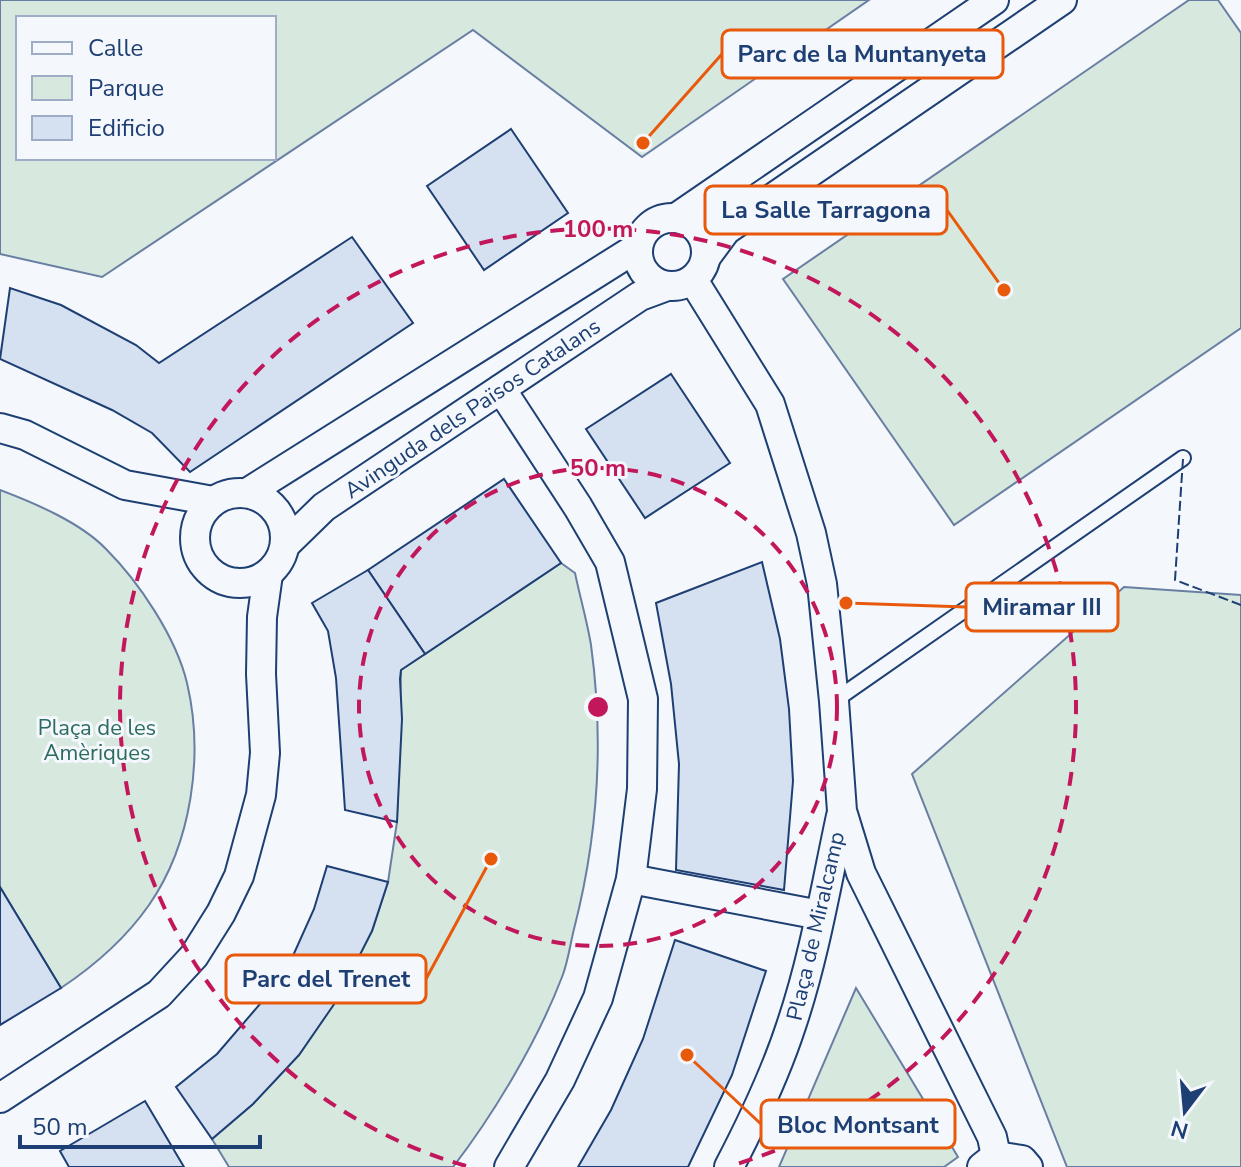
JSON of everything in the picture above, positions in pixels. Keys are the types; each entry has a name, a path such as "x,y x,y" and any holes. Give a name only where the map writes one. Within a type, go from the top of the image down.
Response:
{"street":[{"path":"676,218 696,227 706,246 689,274 657,283 641,268 638,247 641,237 655,221 676,218 994,0"},
{"name":"Avinguda dels Països Catalans","path":"286,544 324,507 640,296 689,274 726,230 1062,0"},
{"name":"Avinguda dels Països Catalans","path":"247,493 638,247"},
{"path":"689,274 770,404 811,533 822,584 842,811"},
{"path":"501,389 610,562 643,699 642,789 631,879 598,998 560,1080 510,1167"},
{"path":"0,428 25,435 125,485 213,501"},
{"path":"247,493 264,499 277,510 285,526 286,544 280,560 268,574 252,582 234,583 217,578 204,566 196,549 195,532 201,515 213,501 229,494 247,493"},
{"path":"0,1098 159,994 194,956 221,913 239,876 261,795 265,753 262,617 268,574"},
{"name":"Plaça de Miralcamp","path":"729,1167 764,1099 792,1024 842,811"},
{"name":"Plaça de Miralcamp","path":"842,811 861,873 992,1137 989,1162"},
{"path":"631,879 820,915"},
{"path":"989,1162 1022,1160 1028,1167"}],"lane":[{"path":"834,701 1183,458"}],"green space":[{"path":"0,0 869,0 642,157 473,30 102,277 0,254"},
{"path":"1189,0 1218,0 1241,33 1241,328 954,525 783,279"},
{"name":"Plaça de les Amèriques","path":"0,490 70,522 95,539 119,562 155,611 174,647 182,665 192,711 194,769 190,798 184,826 164,881 120,940 61,988 0,887"},
{"path":"561,563 575,573 591,645 597,716 596,788 589,859 566,965 528,1051 484,1124 453,1167 229,1167 212,1139 253,1104 372,931 388,882 397,822 401,670"},
{"path":"1124,587 1241,595 1241,1167 1067,1167 912,774"},
{"path":"856,988 958,1157 944,1167 779,1167"}],"building":[{"path":"511,129 568,213 484,270 427,186"},
{"path":"352,237 413,323 190,472 152,433 112,410 0,359 10,288 61,305 136,345 159,363"},
{"path":"671,374 730,463 645,518 586,429"},
{"path":"504,479 561,563 425,654 368,570"},
{"path":"762,562 780,639 789,709 793,781 784,890 676,870 679,764 671,684 656,603"},
{"path":"368,570 425,654 401,670 397,822 345,810 336,678 328,631 312,603"},
{"path":"327,866 388,882 372,931 337,1000 299,1055 253,1104 212,1139 176,1087 217,1054 266,997 292,958 314,909"},
{"path":"0,887 61,988 0,1025"},
{"path":"675,940 766,971 732,1075 688,1167 578,1167 611,1110 643,1039"},
{"path":"145,1101 184,1167 69,1167 60,1151"}],"fence":[{"path":"1183,459 1175,580 1241,605"}],"place":[{"name":"Parc de la Muntanyeta","path":"643,143"},
{"name":"La Salle Tarragona","path":"1004,290"},
{"name":"Miramar III","path":"846,603"},
{"name":"Parc del Trenet","path":"491,859"},
{"name":"Bloc Montsant","path":"687,1055"}]}
